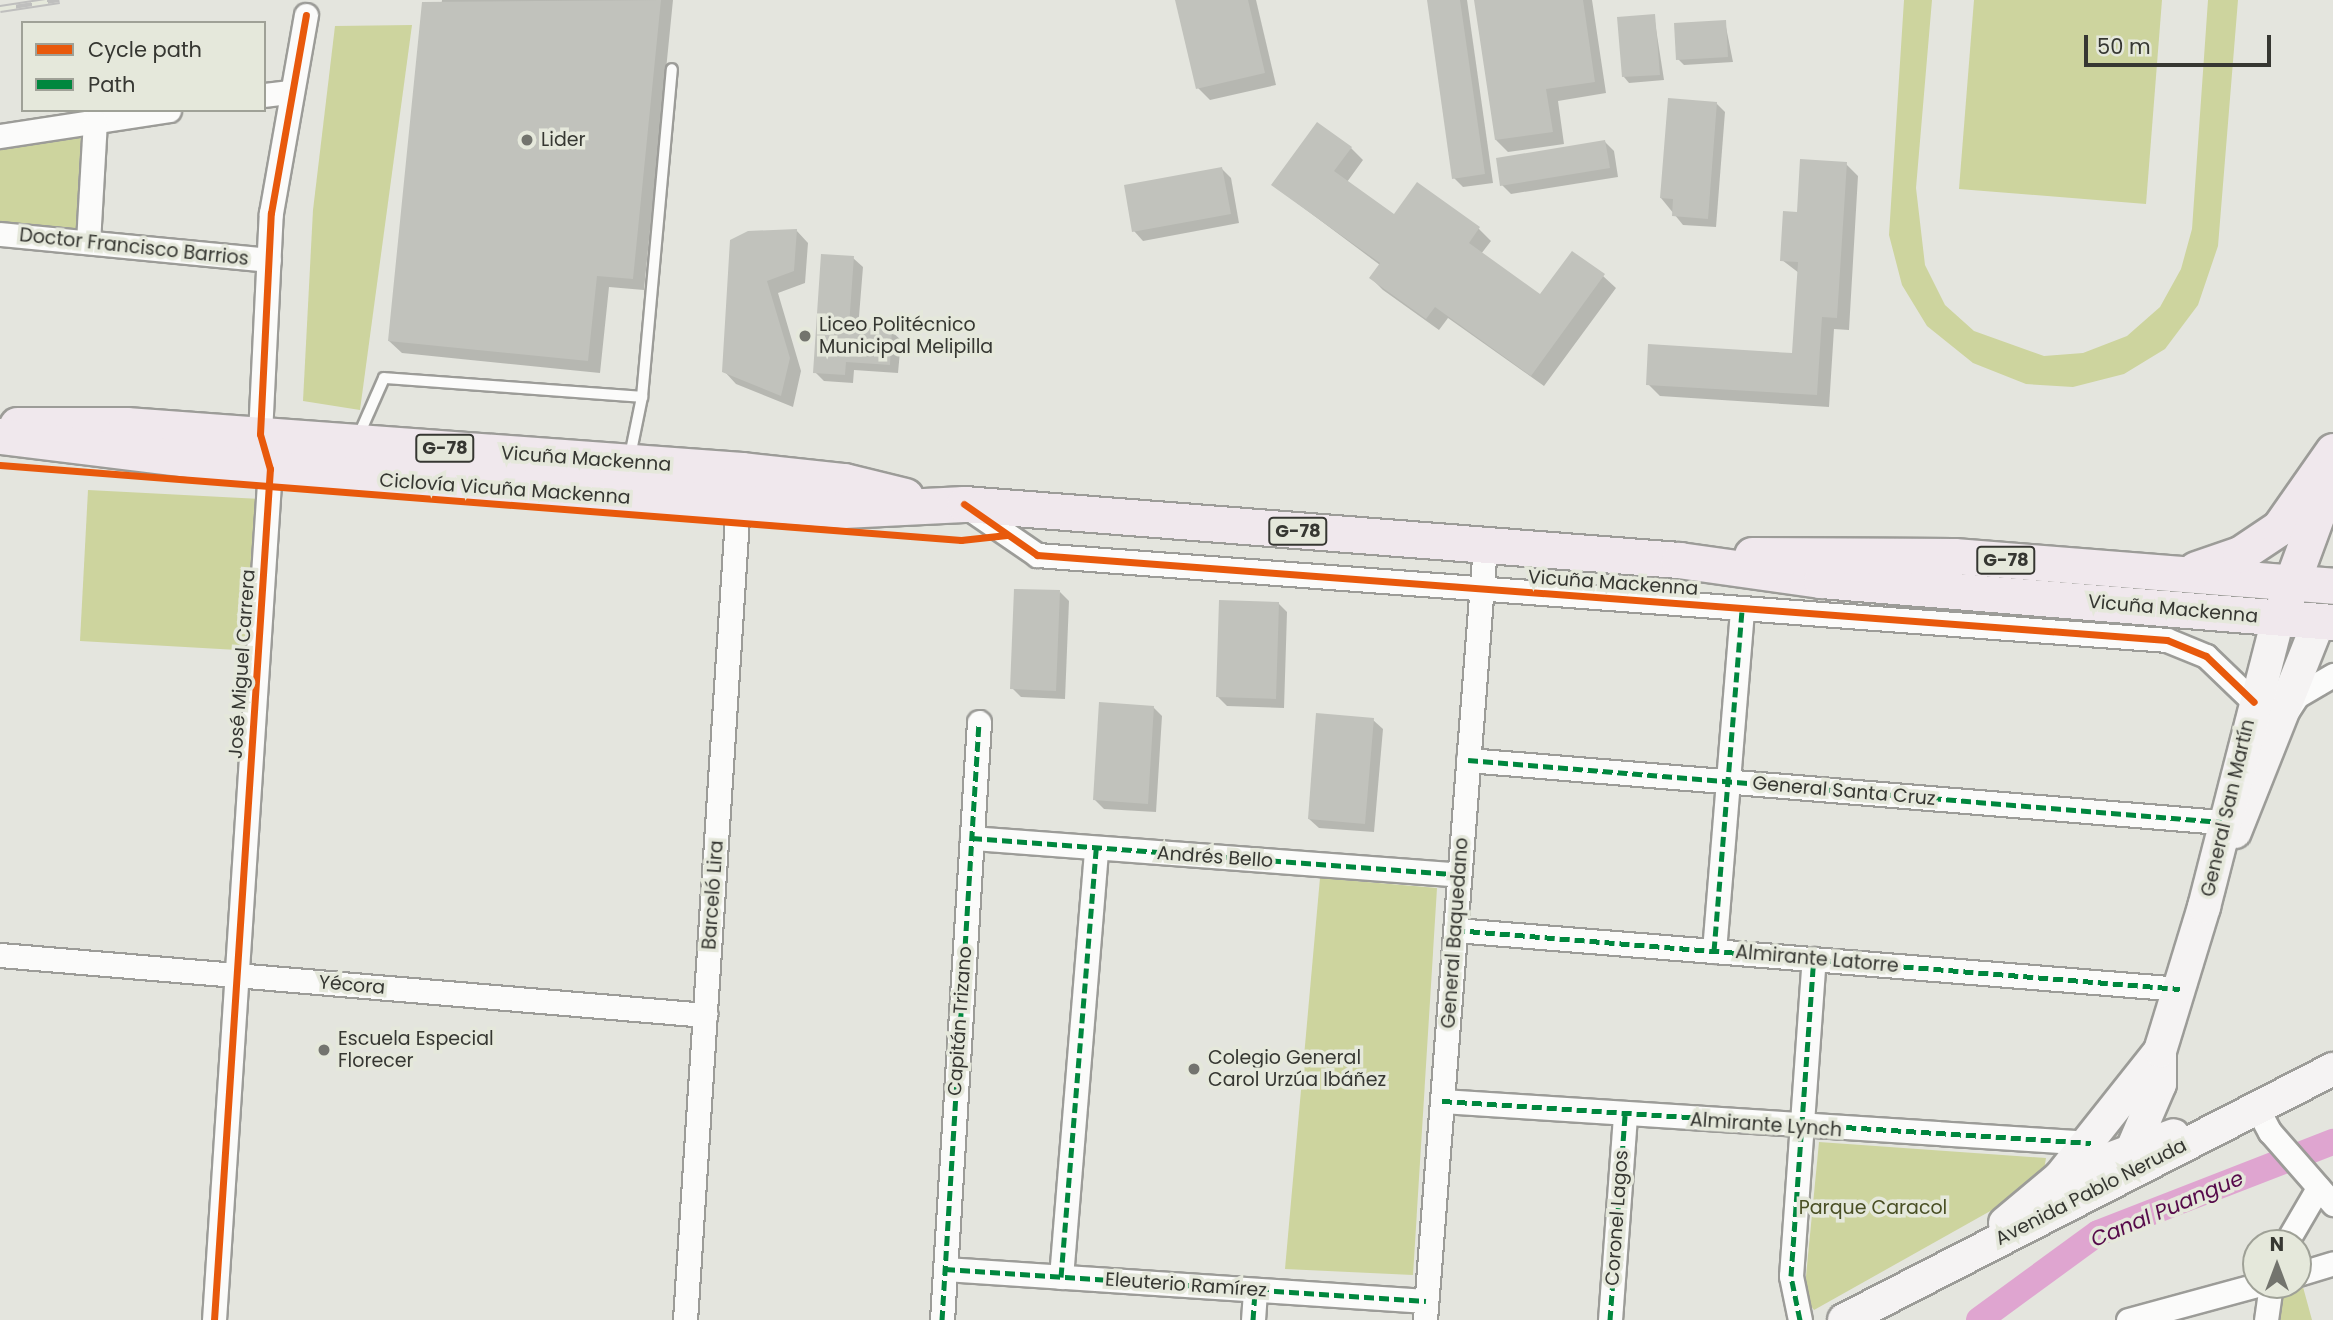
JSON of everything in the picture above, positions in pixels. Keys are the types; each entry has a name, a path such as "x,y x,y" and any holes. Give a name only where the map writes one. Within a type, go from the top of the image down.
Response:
{"main road":[{"name":"Vicuña Mackenna","path":"0,426 126,425 356,440 618,468 739,486 844,510 918,502 964,504 1679,560 1821,580 2326,622"},
{"name":"Vicuña Mackenna","path":"0,436 270,469 584,485 739,486"},
{"path":"2178,572 2240,555 2270,536 2304,500 2333,450"},
{"name":"General San Martín","path":"2102,1187 2137,1145 2160,1084 2160,1051 2204,907 2221,822 2253,702 2277,618 2293,582 2333,470"},
{"name":"Vicuña Mackenna","path":"1679,560 1848,552 2178,572 2333,585"},
{"name":"General San Martín","path":"2204,907 2282,718 2326,622 2333,585"},
{"name":"General San Martín","path":"2060,1177 2091,1143 2160,1051"},
{"name":"Avenida Pablo Neruda","path":"1844,1320 2102,1187 2203,1130 2257,1108 2333,1069"},
{"path":"2160,1084 2173,1116 2203,1130"},
{"name":"Avenida Pablo Neruda","path":"1966,1255 2060,1177 2137,1145 2203,1130"}],"street":[{"name":"José Miguel Carrera","path":"214,1320 270,469 260,434 269,260 289,92 306,15"},
{"path":"266,96 289,92"},
{"path":"0,136 157,112"},
{"path":"88,242 95,122"},
{"name":"Doctor Francisco Barrios","path":"0,234 269,260"},
{"name":"Barceló Lira","path":"685,1320 739,486"},
{"name":"Vicuña Mackenna","path":"964,504 1037,555 2166,640 2206,656 2253,702"},
{"name":"General Baquedano","path":"1426,1310 1485,545"},
{"path":"1714,951 1742,609"},
{"path":"2282,718 2297,696 2333,675"},
{"name":"Capitán Trizano","path":"942,1320 978,722"},
{"name":"General Santa Cruz","path":"1468,760 2221,822"},
{"name":"Andrés Bello","path":"972,838 1459,875"},
{"path":"1061,1277 1096,848"},
{"name":"Almirante Latorre","path":"1455,930 2180,989"},
{"name":"Yécora","path":"0,955 705,1015"},
{"path":"1800,1320 1791,1286 1814,959"},
{"name":"Almirante Lynch","path":"1442,1101 1802,1129 2091,1143"},
{"path":"2257,1108 2326,1196 2298,1229"},
{"name":"Coronel Lagos","path":"1610,1320 1625,1116"},
{"path":"2312,1270 2333,1263"},
{"name":"Eleuterio Ramírez","path":"945,1269 1255,1290 1426,1310"},
{"path":"2128,1320 2242,1289"},
{"path":"1254,1320 1255,1290"},
{"path":"2266,1320 2269,1299"}],"lane":[{"path":"618,468 642,397 672,69"},
{"path":"356,440 384,378 642,397"}],"green space":[{"path":"1904,0 1932,0 1916,188 1925,265 1945,305 1974,331 2044,356 2083,353 2127,336 2160,307 2181,269 2192,229 2208,0 2238,0 2218,246 2198,305 2165,349 2124,374 2073,387 2026,384 1973,363 1927,326 1902,285 1889,235"},
{"path":"1974,0 2162,0 2146,204 1959,189"},
{"path":"412,25 360,410 303,401 313,210 335,26"},
{"path":"81,136 76,229 0,223 0,145"},
{"path":"88,490 263,499 255,651 80,641"},
{"path":"1320,878 1437,888 1413,1275 1285,1269"},
{"name":"Parque Caracol","path":"1819,1142 2046,1158 2042,1182 1814,1310 1804,1297"},
{"path":"2279,1299 2306,1299 2312,1320 2275,1320"}],"building":[{"name":"Lider","path":"661,0 633,279 597,276 588,361 388,341 422,2"},
{"path":"1175,0 1248,0 1265,73 1196,89"},
{"path":"1427,0 1460,0 1485,174 1452,179"},
{"path":"1474,0 1583,0 1595,82 1546,89 1553,132 1495,140"},
{"path":"1655,14 1660,75 1622,77 1617,17"},
{"path":"1726,20 1728,57 1676,60 1674,23"},
{"path":"1668,98 1717,102 1708,219 1672,216 1673,199 1660,198"},
{"path":"1317,122 1352,147 1334,171 1394,214 1417,182 1480,227 1469,243 1540,294 1572,251 1605,274 1531,376 1435,307 1426,319 1369,278 1380,263 1271,185"},
{"path":"1605,140 1610,168 1500,186 1496,158"},
{"path":"1800,159 1847,162 1837,318 1822,317 1817,395 1646,385 1648,344 1792,353 1798,262 1780,261 1783,211 1797,212"},
{"path":"1222,167 1231,214 1132,232 1124,185"},
{"path":"797,229 794,271 767,281 790,358 781,396 722,372 730,240 748,231"},
{"path":"821,254 854,256 849,326 892,329 890,365 846,362 845,375 813,373"},
{"path":"1014,589 1060,590 1056,691 1010,689"},
{"path":"1219,600 1279,602 1276,699 1216,697"},
{"path":"1099,702 1154,706 1148,804 1093,800"},
{"path":"1316,713 1374,718 1365,824 1308,819"}],"waterway":[{"name":"Canal Puangue","path":"1979,1320 2098,1233 2333,1142"}],"railway":[{"path":"0,9 59,0"}],"marked path":[{"path":"1714,951 1742,609"},
{"path":"942,1320 979,722"},
{"path":"1468,760 2221,822"},
{"path":"972,838 1459,875"},
{"path":"1061,1277 1096,848"},
{"path":"1455,930 2180,989"},
{"path":"1800,1320 1791,1276 1814,959"},
{"path":"1442,1101 2091,1143"},
{"path":"1610,1320 1625,1116"},
{"path":"945,1269 1426,1301"},
{"path":"1253,1320 1255,1290"}],"cycle path":[{"path":"214,1320 270,469 260,434 271,213 306,15"},
{"name":"Ciclovía Vicuña Mackenna","path":"0,465 961,540 1007,535"},
{"path":"964,504 1037,555 2167,640 2206,656 2254,702"}],"place":[{"name":"Lider","path":"527,140"},
{"name":"Liceo Politécnico Municipal Melipilla","path":"805,336"},
{"name":"Escuela Especial Florecer","path":"324,1050"},
{"name":"Colegio General Carol Urzúa Ibáñez","path":"1194,1069"}]}
